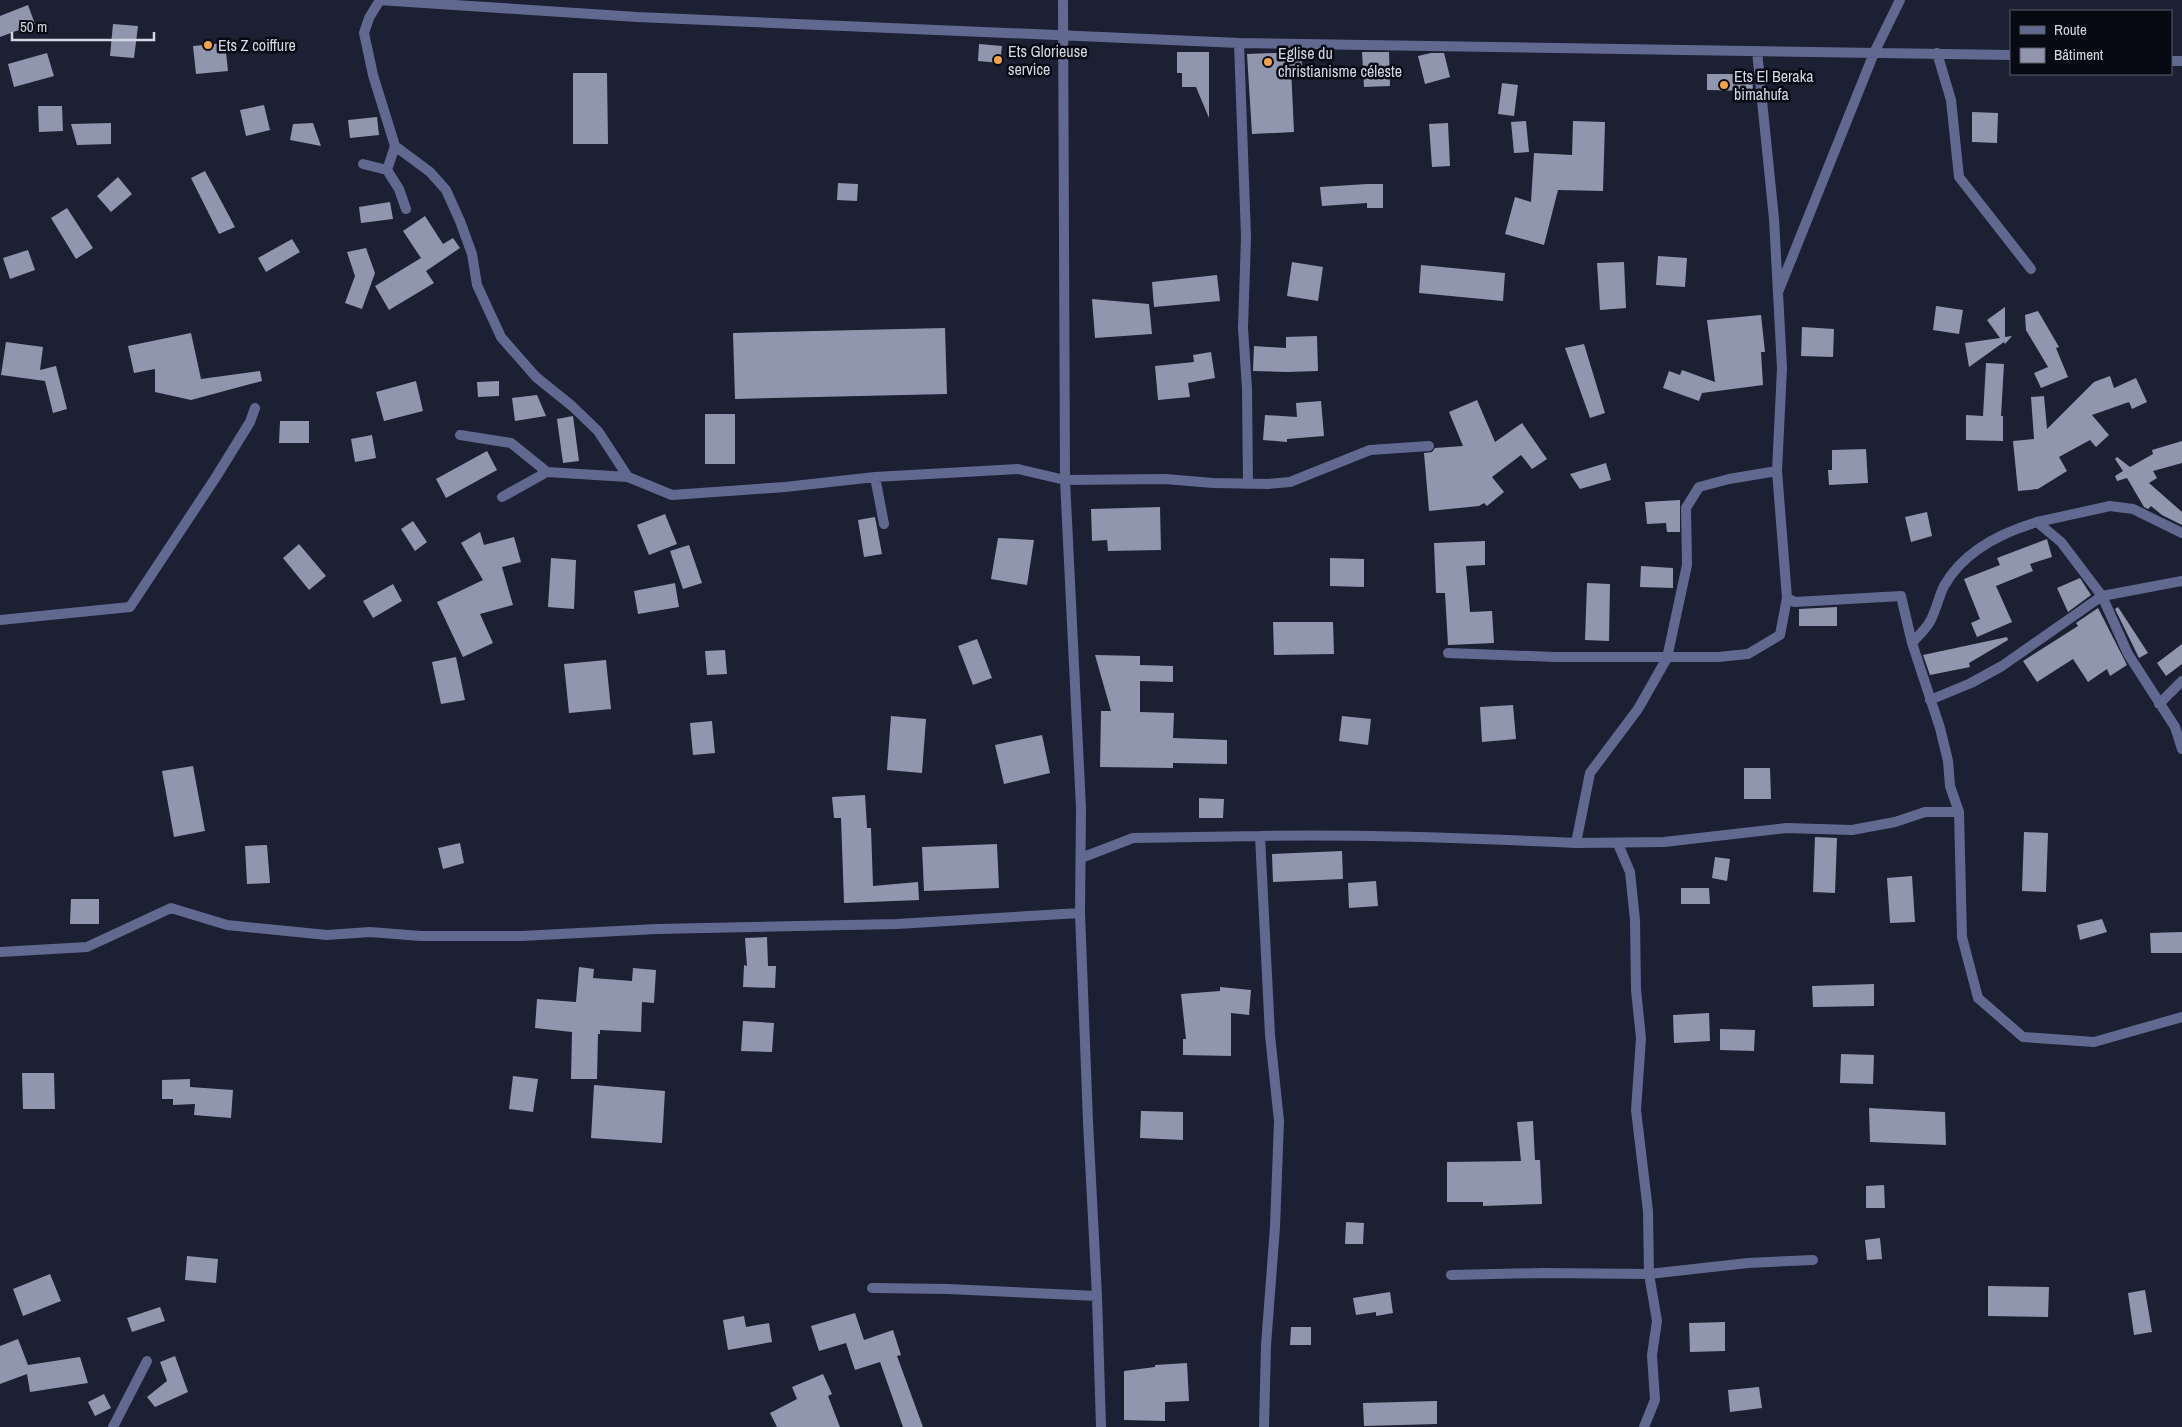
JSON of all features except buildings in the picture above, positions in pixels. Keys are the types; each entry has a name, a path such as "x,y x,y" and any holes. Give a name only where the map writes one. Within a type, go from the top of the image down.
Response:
{"street":[{"path":"387,170 394,146 375,84 364,33 369,18 379,0 637,17 1239,43 1874,53 1937,52 2010,55"},
{"path":"1063,0 1066,480 1081,798 1080,913 1097,1296 1100,1427"},
{"path":"1778,293 1874,53 1900,0"},
{"path":"1239,43 1246,238 1243,328 1247,389 1248,484"},
{"path":"1448,653 1555,657 1718,657 1748,654 1780,635 1787,598 1778,471 1782,368 1774,219 1757,51"},
{"path":"1937,52 1950,100 1959,177 2031,268"},
{"path":"394,146 430,172 446,190 472,254 477,286 501,337 536,377 572,406 598,431 628,477"},
{"path":"363,164 387,170 399,190 406,209"},
{"path":"0,620 130,607 216,477 250,422 256,408"},
{"path":"460,434 511,443 547,472"},
{"path":"502,497 547,472 628,477 672,495 785,487 875,477 1018,469 1066,480 1165,479 1248,484 1290,482 1370,450 1429,446"},
{"path":"1576,843 1590,773 1638,709 1666,658 1687,565 1686,508 1699,488 1729,479 1778,471"},
{"path":"875,477 884,524"},
{"path":"1912,643 1930,622 1943,587 1955,568 1992,539 2016,528 2110,506 2133,509 2182,533"},
{"path":"2037,522 2061,542 2102,596 2128,654 2159,704 2176,727 2182,749"},
{"path":"1930,700 1971,683 2002,666 2102,596 2182,581"},
{"path":"1787,598 1795,602 1901,596 1912,643 1942,736 1948,761 1950,786 1959,812 1962,937 1978,998 2023,1037 2094,1042 2182,1017"},
{"path":"2159,704 2182,681"},
{"path":"1081,858 1133,838 1323,835 1618,844 1664,842 1786,828 1852,830 1895,822 1925,812 1959,812"},
{"path":"1260,836 1270,1035 1279,1121 1274,1237 1266,1345 1264,1427"},
{"path":"1618,844 1630,872 1635,920 1636,990 1641,1038 1636,1110 1648,1211 1649,1274 1657,1321 1652,1355 1655,1400 1644,1427"},
{"path":"0,952 87,947 171,908 227,925 327,935 370,932 421,936 510,936 657,929 897,924 1080,913"},
{"path":"1451,1275 1543,1272 1649,1274 1748,1263 1813,1260"},
{"path":"872,1288 948,1289 1097,1296"},
{"path":"113,1427 147,1361"}],"place":[{"name":"Ets Z coiffure","path":"208,45"},
{"name":"Ets Glorieuse service","path":"998,60"},
{"name":"Eglise du christianisme céleste","path":"1268,62"},
{"name":"Ets El Beraka bimahufa","path":"1724,85"}]}
